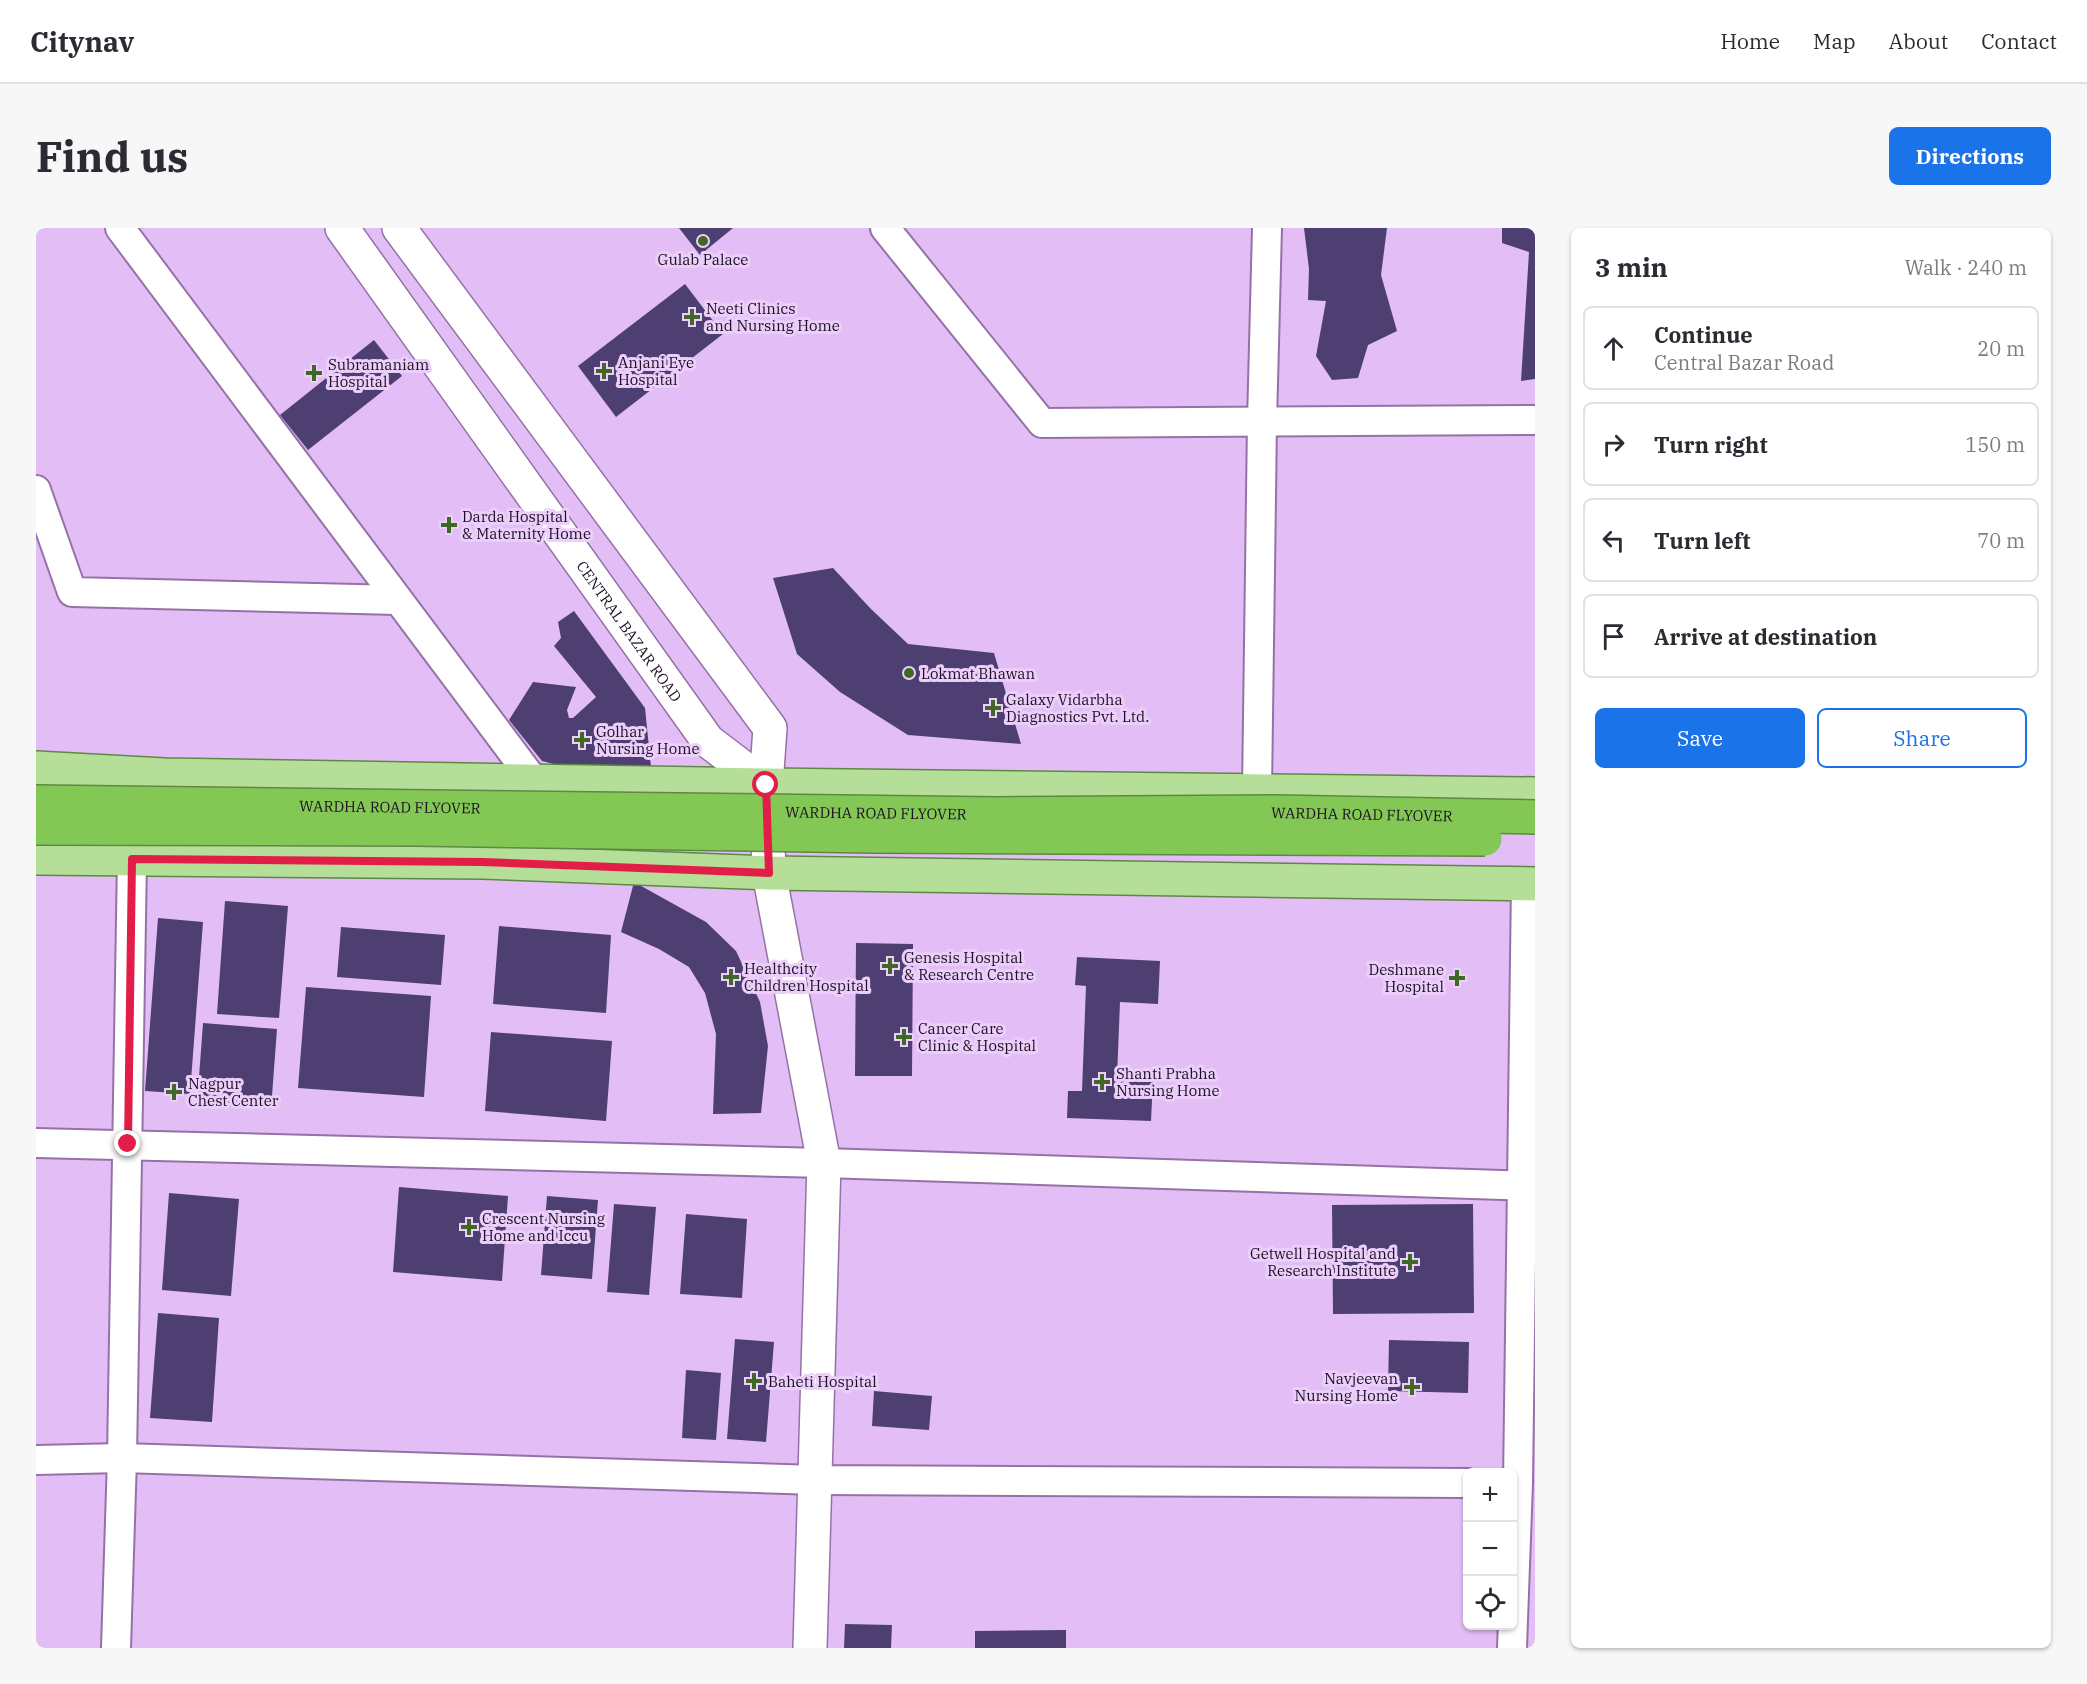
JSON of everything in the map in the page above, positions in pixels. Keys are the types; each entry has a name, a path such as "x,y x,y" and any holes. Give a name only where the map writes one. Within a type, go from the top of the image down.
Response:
{"highway":[{"name":"WARDHA ROAD FLYOVER","path":"36,802 998,814 1276,812 1535,818"},
{"name":"WARDHA ROAD FLYOVER","path":"36,828 1535,839"}],"main road":[{"name":"CENTRAL BAZAR ROAD","path":"342,228 708,741 766,785"},
{"path":"399,228 770,728 766,785 769,873 824,1163 810,1648"},
{"path":"36,768 164,775 1535,794"},
{"path":"36,858 482,862 769,873 1531,884"}],"street":[{"path":"120,228 534,781"},
{"path":"885,228 1042,423 1535,420"},
{"path":"1257,791 1262,422 1268,228"},
{"path":"36,490 72,592 398,600"},
{"path":"116,1648 122,1458 132,859"},
{"path":"1512,1648 1522,1483 1531,884"},
{"path":"36,1143 824,1163 1528,1186"},
{"path":"36,1460 122,1458 816,1480 1463,1483"}],"building":[{"name":"Gulab Palace","path":"679,228 733,228 700,255"},
{"path":"1304,228 1387,228 1381,275 1397,331 1368,345 1358,378 1332,380 1316,356 1326,301 1308,300 1309,269"},
{"path":"1502,228 1535,228 1535,379 1521,381 1529,252 1502,243"},
{"path":"685,284 723,334 616,417 578,366"},
{"path":"374,340 402,376 308,450 280,415"},
{"name":"Lokmat Bhawan","path":"833,568 908,644 994,653 1021,744 908,735 840,692 797,654 773,578"},
{"path":"574,611 645,708 651,767 596,775 542,761 509,720 533,682 576,687 567,710 569,718 573,718 596,697 554,646 561,638 558,622"},
{"path":"634,882 706,922 736,951 760,1002 768,1046 761,1113 713,1114 716,1034 705,993 689,967 659,949 621,932"},
{"path":"225,901 288,906 279,1018 217,1014"},
{"path":"158,918 203,922 190,1094 145,1091"},
{"path":"499,926 611,935 606,1013 493,1004"},
{"path":"341,927 445,935 441,985 337,977"},
{"path":"856,943 913,944 912,1076 855,1076"},
{"path":"1077,957 1160,961 1158,1004 1120,1002 1117,1078 1153,1080 1151,1121 1067,1118 1068,1091 1082,1091 1086,986 1075,985"},
{"path":"306,987 431,996 424,1097 298,1088"},
{"path":"203,1023 277,1029 271,1109 197,1104"},
{"path":"491,1032 612,1041 606,1121 485,1111"},
{"path":"399,1187 508,1196 502,1281 393,1272"},
{"path":"169,1193 239,1199 231,1296 162,1290"},
{"path":"547,1196 598,1200 592,1279 541,1275"},
{"path":"614,1204 656,1207 649,1295 607,1292"},
{"path":"1473,1204 1474,1313 1333,1314 1332,1205"},
{"path":"686,1214 747,1219 742,1298 680,1294"},
{"path":"158,1313 219,1318 212,1422 150,1418"},
{"path":"735,1339 774,1342 766,1442 727,1439"},
{"path":"1389,1340 1469,1342 1468,1393 1388,1391"},
{"path":"686,1370 721,1373 716,1440 682,1438"},
{"path":"874,1391 932,1396 929,1430 872,1426"},
{"path":"845,1624 892,1625 891,1648 844,1648"},
{"path":"1066,1630 1066,1648 975,1648 975,1631"}],"place":[{"name":"Gulab Palace","path":"703,241"},
{"name":"Neeti Clinics and Nursing Home","path":"692,317"},
{"name":"Anjani Eye Hospital","path":"604,371"},
{"name":"Subramaniam Hospital","path":"314,373"},
{"name":"Darda Hospital & Maternity Home","path":"449,525"},
{"name":"Lokmat Bhawan","path":"909,673"},
{"name":"Galaxy Vidarbha Diagnostics Pvt. Ltd.","path":"993,708"},
{"name":"Golhar Nursing Home","path":"582,740"},
{"name":"Genesis Hospital & Research Centre","path":"890,966"},
{"name":"Healthcity Children Hospital","path":"731,977"},
{"name":"Deshmane Hospital","path":"1457,978"},
{"name":"Cancer Care Clinic & Hospital","path":"904,1037"},
{"name":"Shanti Prabha Nursing Home","path":"1102,1082"},
{"name":"Nagpur Chest Center","path":"174,1092"},
{"name":"Crescent Nursing Home and Iccu","path":"469,1227"},
{"name":"Getwell Hospital and Research Institute","path":"1410,1262"},
{"name":"Baheti Hospital","path":"754,1381"},
{"name":"Navjeevan Nursing Home","path":"1412,1387"}],"route":[{"path":"128,1144 132,859 482,862 769,873 766,785"}]}
